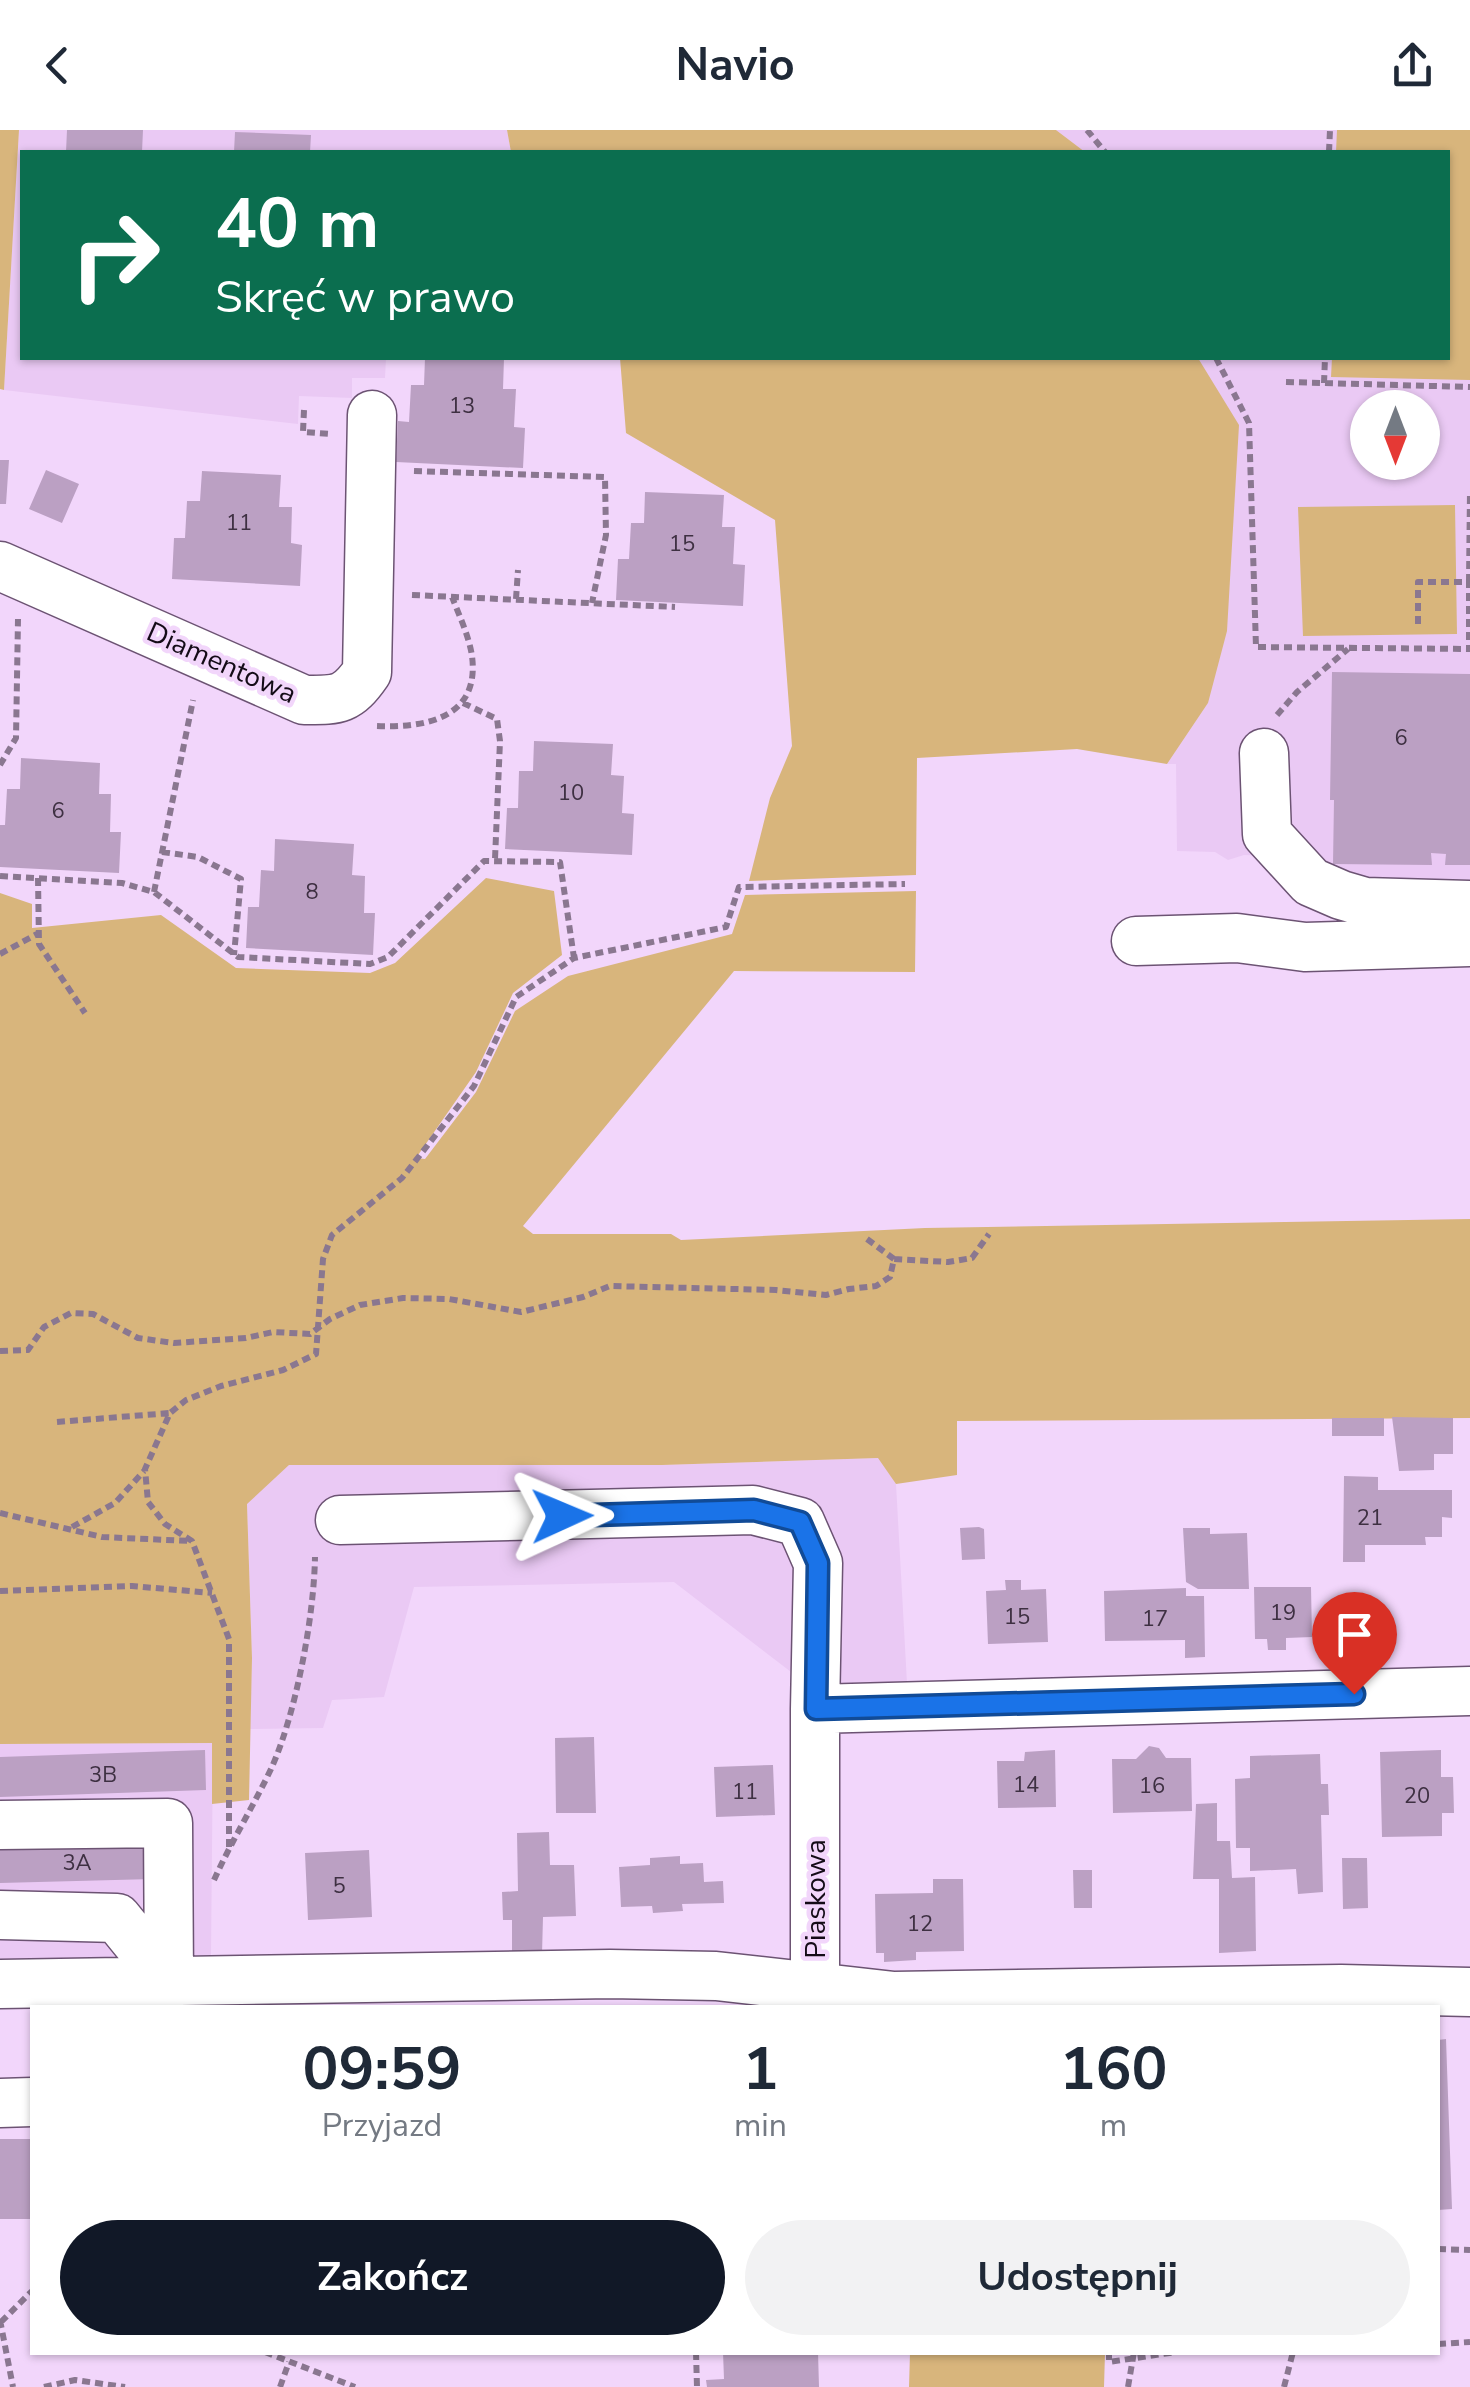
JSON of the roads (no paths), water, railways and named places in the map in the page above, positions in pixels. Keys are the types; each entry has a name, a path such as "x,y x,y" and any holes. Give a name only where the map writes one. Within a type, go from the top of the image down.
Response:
{"street":[{"name":"Diamentowa","path":"0,566 304,700 329,700 353,693 367,672 368,592 356,426"},
{"path":"1264,753 1267,834 1311,882 1365,902 1470,905"},
{"path":"1136,940 1237,938 1305,947 1470,942"},
{"name":"Piaskowa","path":"0,1984 158,1982 398,1993 716,1976 816,1988 818,1563 800,1522 754,1510 340,1520"},
{"path":"816,1709 1470,1691"},
{"path":"0,1825 168,1823 158,1982"},
{"path":"0,1915 117,1918 143,1950 158,1982"},
{"path":"816,1988 894,1996 1341,1989 1470,1992"},
{"path":"0,2103 30,2102"}]}
